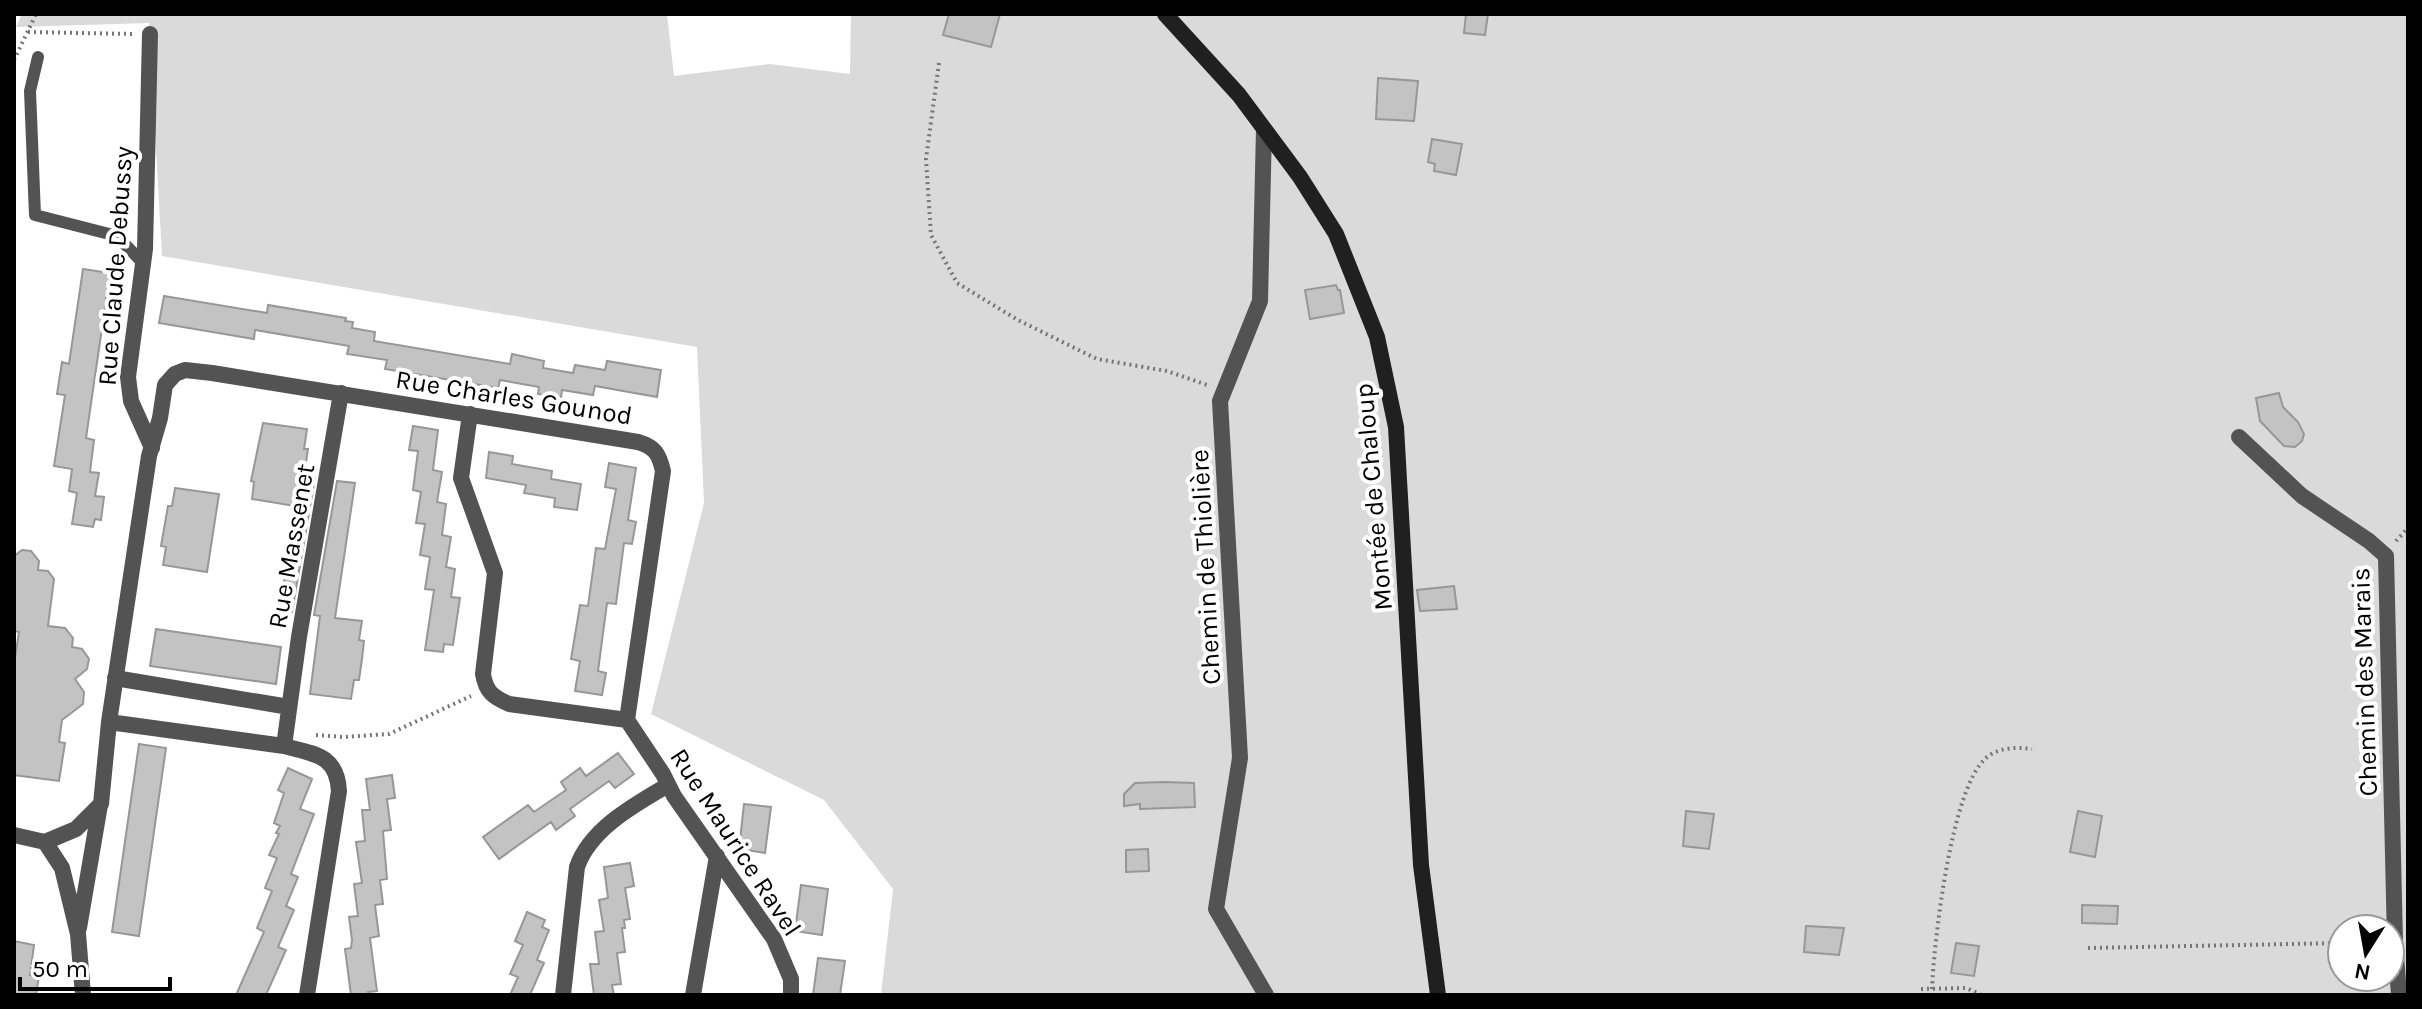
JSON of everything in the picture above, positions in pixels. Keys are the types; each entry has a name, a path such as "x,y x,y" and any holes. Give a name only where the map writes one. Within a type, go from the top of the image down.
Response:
{"main road":[{"name":"Montée de Chaloup","path":"1165,14 1239,95 1300,177 1336,234 1377,337 1396,427 1421,865 1438,995"}],"street":[{"name":"Rue Claude Debussy","path":"150,34 143,263 128,377 131,401 152,448"},
{"name":"Chemin de Thiolière","path":"1264,129 1260,301 1220,401 1240,758 1216,909 1266,995"},
{"name":"Rue Charles Gounod","path":"152,448 165,385 175,374 185,370 470,414 650,446 659,455 663,471 627,720"},
{"name":"Rue Massenet","path":"285,740 341,393"},
{"path":"470,414 461,478 495,573 483,674 486,689 496,699 509,704 627,720"},
{"name":"Chemin des Marais","path":"2239,437 2302,496 2386,556 2399,995"},
{"path":"78,934 101,804 115,678 152,448"},
{"path":"115,678 289,707"},
{"name":"Rue Maurice Ravel","path":"627,720 774,939 791,979 791,995"},
{"path":"109,722 285,740 324,759 338,775 339,791 307,995"},
{"path":"563,995 577,867 583,851 594,837 615,820 668,785"},
{"path":"14,835 45,842 76,829 101,804"},
{"path":"45,842 62,868 78,934 83,995"},
{"path":"693,995 717,856"}],"lane":[{"path":"38,57 30,91 35,215 117,236 143,263"}],"path":[{"path":"14,60 36,14"},
{"path":"28,32 150,34"},
{"path":"939,63 926,159 931,235 957,283 1018,320 1097,359 1167,371 1224,391"},
{"path":"285,740 389,734 486,689"},
{"path":"1932,989 1940,898 1971,776 1987,757 2010,747 2032,749"},
{"path":"2088,948 2326,944"},
{"path":"1921,989 1966,988 1982,995"}],"shaded area":[{"path":"22,14 667,14 674,76 770,64 850,74 851,14 2408,14 2408,995 881,995 893,889 824,800 651,714 704,503 697,347 162,256 149,23 16,27"}],"building":[{"path":"949,14 1000,14 991,47 943,35"},
{"path":"1466,14 1488,14 1485,35 1464,33"},
{"path":"1378,78 1418,81 1414,121 1376,119"},
{"path":"1432,139 1462,144 1456,175 1434,171 1435,164 1428,162"},
{"path":"83,269 110,273 86,438 94,440 90,472 99,473 95,496 104,497 101,520 95,519 93,527 72,524 77,493 69,491 72,469 54,466 65,395 57,394 62,362 69,364"},
{"path":"1336,285 1340,290 1344,313 1310,319 1305,290"},
{"path":"164,296 267,313 268,305 346,318 345,321 353,322 352,328 375,332 374,341 510,364 512,354 544,361 543,368 573,373 575,365 605,370 607,361 661,370 657,397 595,386 593,395 562,390 561,398 538,394 539,387 500,380 498,388 385,369 387,360 347,354 349,346 255,330 254,339 159,323"},
{"path":"2279,393 2283,407 2298,422 2304,434 2295,447 2284,446 2260,421 2256,398"},
{"path":"263,423 307,429 304,476 315,478 292,612 280,610 295,506 252,499 254,482 251,481"},
{"path":"413,426 438,430 433,470 442,472 437,502 446,504 442,535 451,537 446,567 455,569 451,597 460,598 453,645 444,644 443,652 425,650 434,590 425,589 430,557 420,555 425,524 416,523 421,492 413,490 418,451 409,450"},
{"path":"489,452 513,456 512,464 552,471 551,479 581,484 577,510 554,507 555,498 524,493 526,485 486,478"},
{"path":"609,463 636,468 628,520 636,522 632,544 624,543 616,604 607,603 598,671 606,673 602,695 575,691 580,661 571,659 580,605 588,606 596,548 605,549 616,489 605,487"},
{"path":"337,481 355,483 335,618 362,621 359,640 364,641 362,659 359,680 354,680 351,699 310,694 320,616 314,615"},
{"path":"175,488 219,494 207,572 163,565 166,547 161,546 168,506 172,506"},
{"path":"22,550 31,551 39,561 38,570 48,571 54,579 48,626 65,628 73,638 72,647 82,649 89,659 87,669 75,679 84,692 83,704 62,720 59,742 65,743 59,781 14,775 14,664 19,632 14,631 14,556"},
{"path":"1454,586 1457,609 1420,611 1417,590"},
{"path":"156,629 281,647 276,684 150,666"},
{"path":"139,744 166,748 139,936 112,932"},
{"path":"618,753 634,774 615,788 609,781 570,809 575,816 556,830 551,822 499,859 483,837 528,805 534,812 566,790 561,782 580,768 586,776"},
{"path":"288,768 312,779 300,809 314,814 291,874 298,877 286,906 294,910 278,947 286,950 266,995 236,995 264,932 257,928 272,891 265,888 277,858 269,855 279,834 276,833 280,826 274,823 284,793 278,790"},
{"path":"392,775 395,798 387,799 391,830 383,831 387,879 380,880 383,904 375,905 379,936 370,938 377,991 368,992 369,995 351,995 345,949 351,948 352,940 349,917 358,916 354,884 362,883 356,842 365,841 362,810 370,810 366,779"},
{"path":"1135,783 1194,783 1195,807 1140,809 1140,804 1124,806 1124,794"},
{"path":"744,804 771,807 765,853 739,849"},
{"path":"1686,811 1714,814 1709,849 1683,846"},
{"path":"2078,811 2102,816 2095,857 2070,852"},
{"path":"1148,849 1149,871 1126,872 1126,850"},
{"path":"630,863 634,886 625,888 630,919 624,920 625,928 622,928 625,952 617,953 621,984 612,985 614,995 594,995 590,964 599,964 595,932 604,931 599,900 608,898 604,867"},
{"path":"801,885 828,889 822,935 795,931"},
{"path":"2082,905 2118,906 2117,924 2082,923"},
{"path":"527,912 545,920 542,927 549,930 537,960 544,963 530,995 510,995 518,977 510,974 523,945 515,941"},
{"path":"1806,926 1844,928 1839,955 1804,952"},
{"path":"14,941 34,945 30,975 39,976 36,995 14,995"},
{"path":"1956,943 1979,946 1974,976 1951,973"},
{"path":"818,958 845,961 840,995 813,995"}]}
